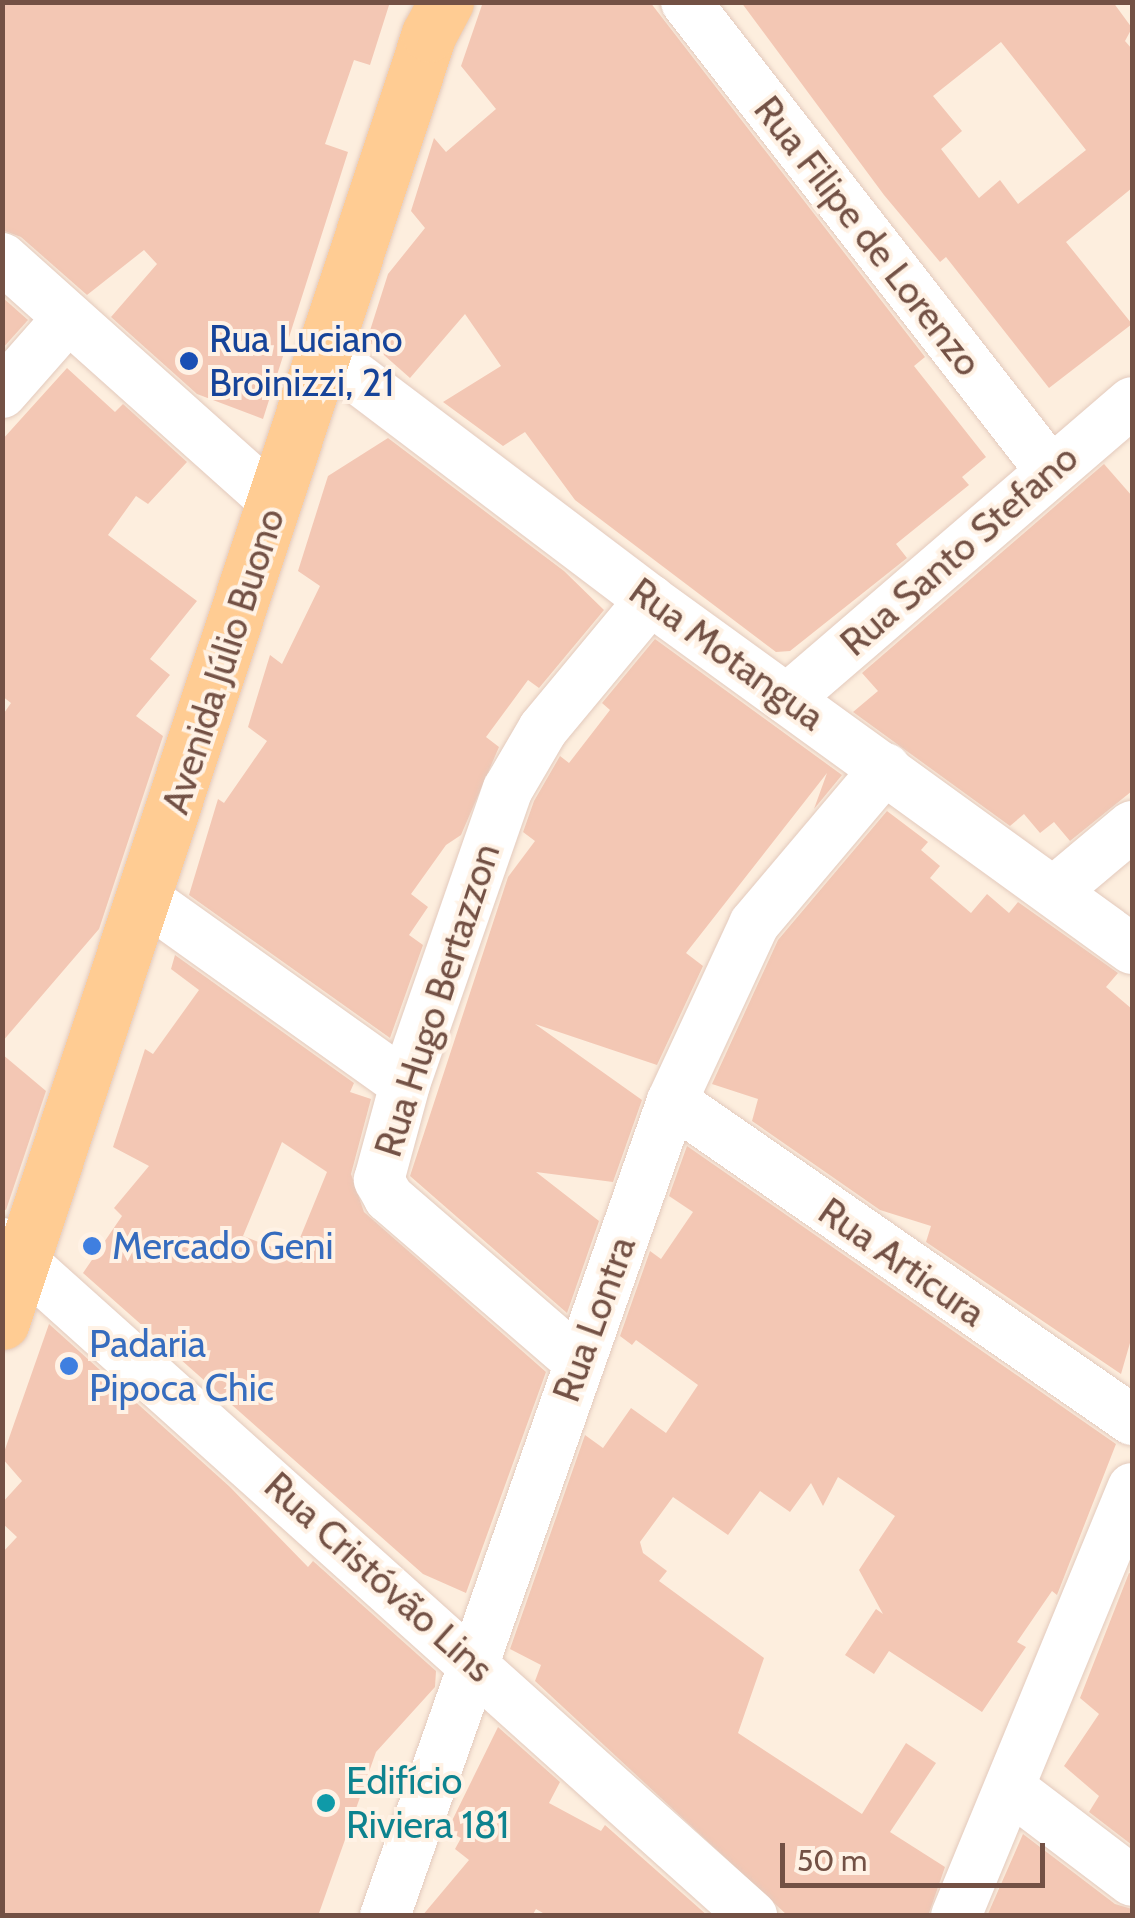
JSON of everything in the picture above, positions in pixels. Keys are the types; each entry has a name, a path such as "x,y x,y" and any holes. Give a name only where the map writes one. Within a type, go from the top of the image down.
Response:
{"main road":[{"name":"Avenida Júlio Buono","path":"2,1322 12,1252 144,898 429,34 446,2"}],"street":[{"name":"Rua Filipe de Lorenzo","path":"686,2 1050,470"},
{"path":"2,258 276,503"},
{"path":"2,393 66,318"},
{"name":"Rua Motangua","path":"325,354 650,600 1057,890 1132,949"},
{"name":"Rua Santo Stefano","path":"788,699 1132,402"},
{"name":"Rua Hugo Bertazzon","path":"578,1361 380,1188 405,1084 508,789 543,728 650,600"},
{"name":"Rua Lontra","path":"385,1916 672,1102 754,924 886,768"},
{"path":"1057,890 1132,826"},
{"path":"144,898 405,1084"},
{"name":"Rua Articura","path":"672,1102 1132,1420"},
{"name":"Rua Cristóvão Lins","path":"12,1252 477,1664 737,1910"},
{"path":"956,1916 1132,1488"},
{"path":"1011,1789 1132,1881"}],"building":[{"path":"2,2 390,2 370,65 354,60 325,144 348,152 263,419 197,394 111,317 157,264 144,250 87,295 21,237 2,230"},
{"path":"483,2 650,2 925,357 914,366 986,457 962,477 969,485 896,544 907,558 790,651 776,652 575,500 525,432 503,446 443,402 501,366 465,314 410,378 367,340 388,274 425,228 411,211 434,138 446,152 496,109 461,66"},
{"path":"741,2 1113,2 1132,28 1125,41 1132,49 1132,188 1066,242 1132,324 1049,388 946,257 940,262 884,195","holes":["1001,42 1086,150 1018,204 1000,180 979,198 941,149 962,131 933,96"]},
{"path":"2,297 28,320 2,349"},
{"path":"67,368 115,412 123,404 187,462 148,504 136,496 108,535 197,601 150,659 170,675 136,716 163,736 99,929 2,1042 2,716 11,703 2,696 2,440"},
{"path":"388,438 564,571 604,610 539,688 528,680 486,737 499,747 461,835 446,845 411,894 428,907 409,935 423,945 390,1038 189,895 218,799 224,803 267,741 248,727 270,655 282,664 320,586 298,571 328,476"},
{"path":"1104,464 1132,496 1132,791 1070,841 1054,822 1040,833 1024,814 1010,826 853,712 878,691 862,673"},
{"path":"655,639 842,775 814,809 827,773 686,953 703,966 657,1065 535,1024 642,1100 613,1182 536,1172 599,1221 567,1313 410,1176 508,877 535,841 523,832 534,801 560,756 569,763 610,710 602,703"},
{"path":"887,811 928,842 921,850 940,866 930,878 971,913 987,894 1009,913 1018,902 1118,973 1106,987 1132,1009 1132,1336 1121,1374 926,1242 931,1226 880,1210 752,1121 758,1099 712,1084 778,940"},
{"path":"175,955 354,1083 350,1092 371,1099 351,1174 364,1212 546,1372 466,1593 423,1574 83,1273 122,1216 114,1208 149,1166 113,1147 145,1049 153,1054 199,990 171,969","holes":["282,1142 327,1172 293,1255 243,1236"]},
{"path":"2,1054 46,1091 6,1210 2,1209"},
{"path":"687,1146 1116,1444 1057,1595 1052,1591 1017,1642 1026,1647 982,1712 889,1651 874,1674 845,1655 876,1609 883,1614 859,1570 895,1516 838,1477 823,1506 811,1483 790,1512 760,1491 728,1535 673,1497 640,1542 643,1553 667,1571 659,1581 764,1658 738,1733 862,1814 906,1743 936,1763 890,1832 945,1867 928,1916 788,1916 535,1681 541,1665 510,1649 585,1435 603,1448 631,1408 666,1433 698,1385 636,1340 632,1345 620,1336 650,1251 661,1259 693,1212 669,1196"},
{"path":"49,1324 230,1487 308,1567 313,1561 436,1671 435,1687 376,1752 318,1916 2,1916 2,1553 17,1537 2,1523 2,1503 22,1481 2,1458"},
{"path":"1129,1573 1132,1845 1089,1812 1099,1796 1064,1766 1099,1714 1080,1698"},
{"path":"498,1727 560,1782 549,1803 601,1831 605,1825 708,1916 548,1916 536,1909 532,1916 422,1916 469,1860 455,1849 461,1838 447,1831"},
{"path":"1023,1834 1115,1904 1132,1909 1132,1916 987,1916"}],"place":[{"name":"Rua Luciano Broinizzi, 21","path":"189,361"},
{"name":"Mercado Geni","path":"92,1246"},
{"name":"Padaria Pipoca Chic","path":"69,1366"},
{"name":"Edifício Riviera 181","path":"326,1803"}]}
